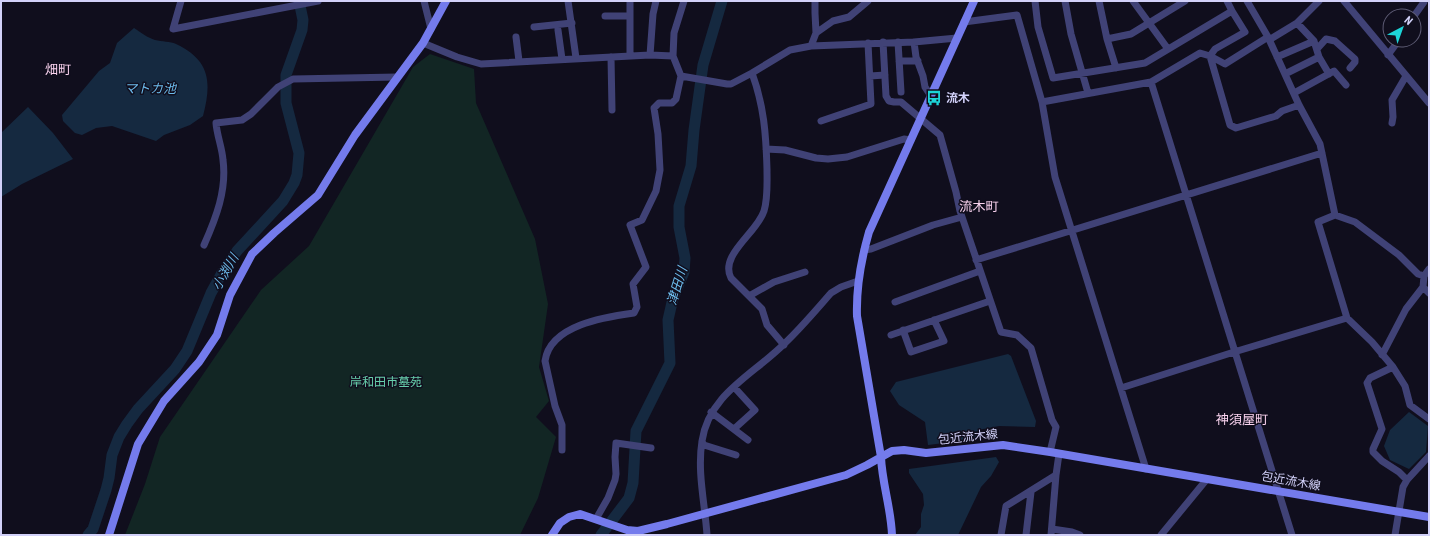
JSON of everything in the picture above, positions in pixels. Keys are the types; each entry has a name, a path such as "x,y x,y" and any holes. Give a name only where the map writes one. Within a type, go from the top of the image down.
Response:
{"street":[{"path":"181,1 173,29 294,3 318,1"},
{"path":"424,1 431,29"},
{"path":"109,535 138,444 164,401 199,362 217,335 230,295 252,254 318,195 355,135 423,43 446,1"},
{"path":"576,1 568,1 576,58"},
{"path":"630,1 630,56"},
{"path":"650,55 653,14 656,1"},
{"path":"562,450 562,425 554,406 545,361 546,355 553,343 572,329 586,322 634,313 637,307 633,284 646,267 630,225 642,220 656,190 660,170 658,134 654,108 659,103 672,103 676,99 681,76 673,56 674,33 684,1"},
{"path":"811,46 816,33 815,1"},
{"path":"816,33 833,21 849,17 868,1"},
{"path":"892,535 891,517 882,471 881,457 857,316 856,298 858,281 869,232 974,1"},
{"path":"1035,1 1038,27 1053,78 1145,63 1232,11"},
{"path":"1065,1 1071,34 1088,93"},
{"path":"1100,1 1107,40 1116,68"},
{"path":"1133,1 1168,49"},
{"path":"1107,40 1131,34 1177,3 1186,1"},
{"path":"1210,56 1215,50 1245,32 1227,1"},
{"path":"1247,1 1269,38 1299,105 1320,144 1335,215"},
{"path":"1042,102 1150,82 1200,53 1210,56 1225,64 1297,23 1319,1"},
{"path":"1344,1 1429,103"},
{"path":"1420,8 1424,2"},
{"path":"964,22 1017,15 1042,102 1055,177 1146,469"},
{"path":"605,16 630,16"},
{"path":"534,27 572,23"},
{"path":"1297,23 1314,41 1329,74"},
{"path":"558,30 562,59"},
{"path":"516,37 519,61"},
{"path":"681,76 731,84 790,50 811,46 883,42 914,42 957,38"},
{"path":"1317,49 1326,39 1335,41 1355,60 1350,68"},
{"path":"1277,57 1314,41"},
{"path":"883,42 886,96 889,100 901,102 940,135 962,217 1001,332 1017,334 1031,348 1052,420 1056,427 1050,452"},
{"path":"898,42 901,92"},
{"path":"914,42 918,61 924,76 925,87 931,96"},
{"path":"423,43 457,57 481,64 576,58 650,55 673,56"},
{"path":"821,121 871,104 868,43"},
{"path":"1388,55 1393,48"},
{"path":"1210,56 1230,124 1233,127 1236,128 1276,116 1282,111 1299,105"},
{"path":"611,57 612,110"},
{"path":"1285,74 1320,57"},
{"path":"899,61 918,61"},
{"path":"1294,93 1334,71 1346,85"},
{"path":"752,73 762,103 766,149 766,202 764,213 749,235 731,257 728,265 728,273 731,278 762,309 768,325 784,345"},
{"path":"870,76 885,75"},
{"path":"1392,123 1392,100 1406,76"},
{"path":"204,244 216,215 224,178 223,160 216,123 242,120 251,114 278,87 293,79 397,77"},
{"path":"1150,82 1292,535"},
{"path":"766,149 785,150 816,158 828,159 847,157 904,139 911,140"},
{"path":"976,260 1322,154"},
{"path":"1424,276 1418,274 1399,255 1355,222 1335,215 1318,222 1347,318 1393,368 1405,386 1410,405 1429,419"},
{"path":"864,250 871,249 933,224 962,217"},
{"path":"1382,355 1406,309 1423,287 1424,276 1429,269"},
{"path":"895,302 980,271"},
{"path":"749,296 774,282 805,272"},
{"path":"707,535 701,468 702,442 711,412 719,401 734,387 784,345 831,293 841,287 858,281"},
{"path":"1423,287 1429,294"},
{"path":"891,335 990,301"},
{"path":"1121,388 1347,318"},
{"path":"903,330 911,352 944,341 934,320"},
{"path":"1393,368 1370,378 1367,383 1382,429 1373,452 1382,461 1399,472 1407,480"},
{"path":"734,387 755,410 734,429"},
{"path":"711,412 748,440"},
{"path":"702,442 704,445 736,455"},
{"path":"598,520 615,480 616,443 650,448"},
{"name":"包近流木線","path":"552,535 560,523 570,517 580,514 627,530 641,532 846,475 892,451 904,450 926,453 1003,445 1429,517"},
{"path":"1059,454 1052,532 1080,535"},
{"path":"1394,535 1403,487 1407,480 1429,456"},
{"path":"1001,535 1006,506 1031,492 1056,475"},
{"path":"1161,535 1207,479"},
{"path":"1026,535 1031,492"}],"green space":[{"name":"岸和田市墓苑","path":"430,54 474,69 476,103 535,239 548,304 539,367 549,401 536,417 556,437 538,498 520,535 125,535 145,484 160,437 261,290 309,246 413,67"}],"water":[{"name":"マトカ池","path":"134,28 152,39 176,44 196,57 206,73 207,93 203,116 190,125 164,135 156,141 112,126 96,128 82,135 75,133 63,121 62,115 99,71 110,63 117,43"},
{"path":"28,107 53,133 73,159 22,184 1,197 1,133"},
{"path":"1008,354 1011,356 1036,421 1035,427 999,426 978,430 976,439 928,445 925,422 899,405 890,391 896,382"},
{"path":"1409,412 1428,426 1426,452 1409,469 1390,460 1384,446 1390,430"},
{"path":"996,457 999,462 991,476 981,487 958,535 915,535 921,527 921,514 924,505 923,494 909,473 909,469"}],"waterway":[{"name":"小渕川","path":"88,535 93,529 106,490 112,455 119,437 138,409 175,369 187,351 211,293 237,251 283,201 294,183 297,175 299,153 286,103 286,75 302,30 303,20 299,1"},
{"name":"津田川","path":"601,535 629,498 633,483 636,431 670,363 668,320 673,298 684,272 685,258 679,227 679,206 691,166 694,130 703,65 722,1"}],"place":[{"name":"流木","path":"934,98"}],"district":[{"name":"畑町","path":"58,69"},
{"name":"流木町","path":"979,206"},
{"name":"神須屋町","path":"1242,419"}]}
